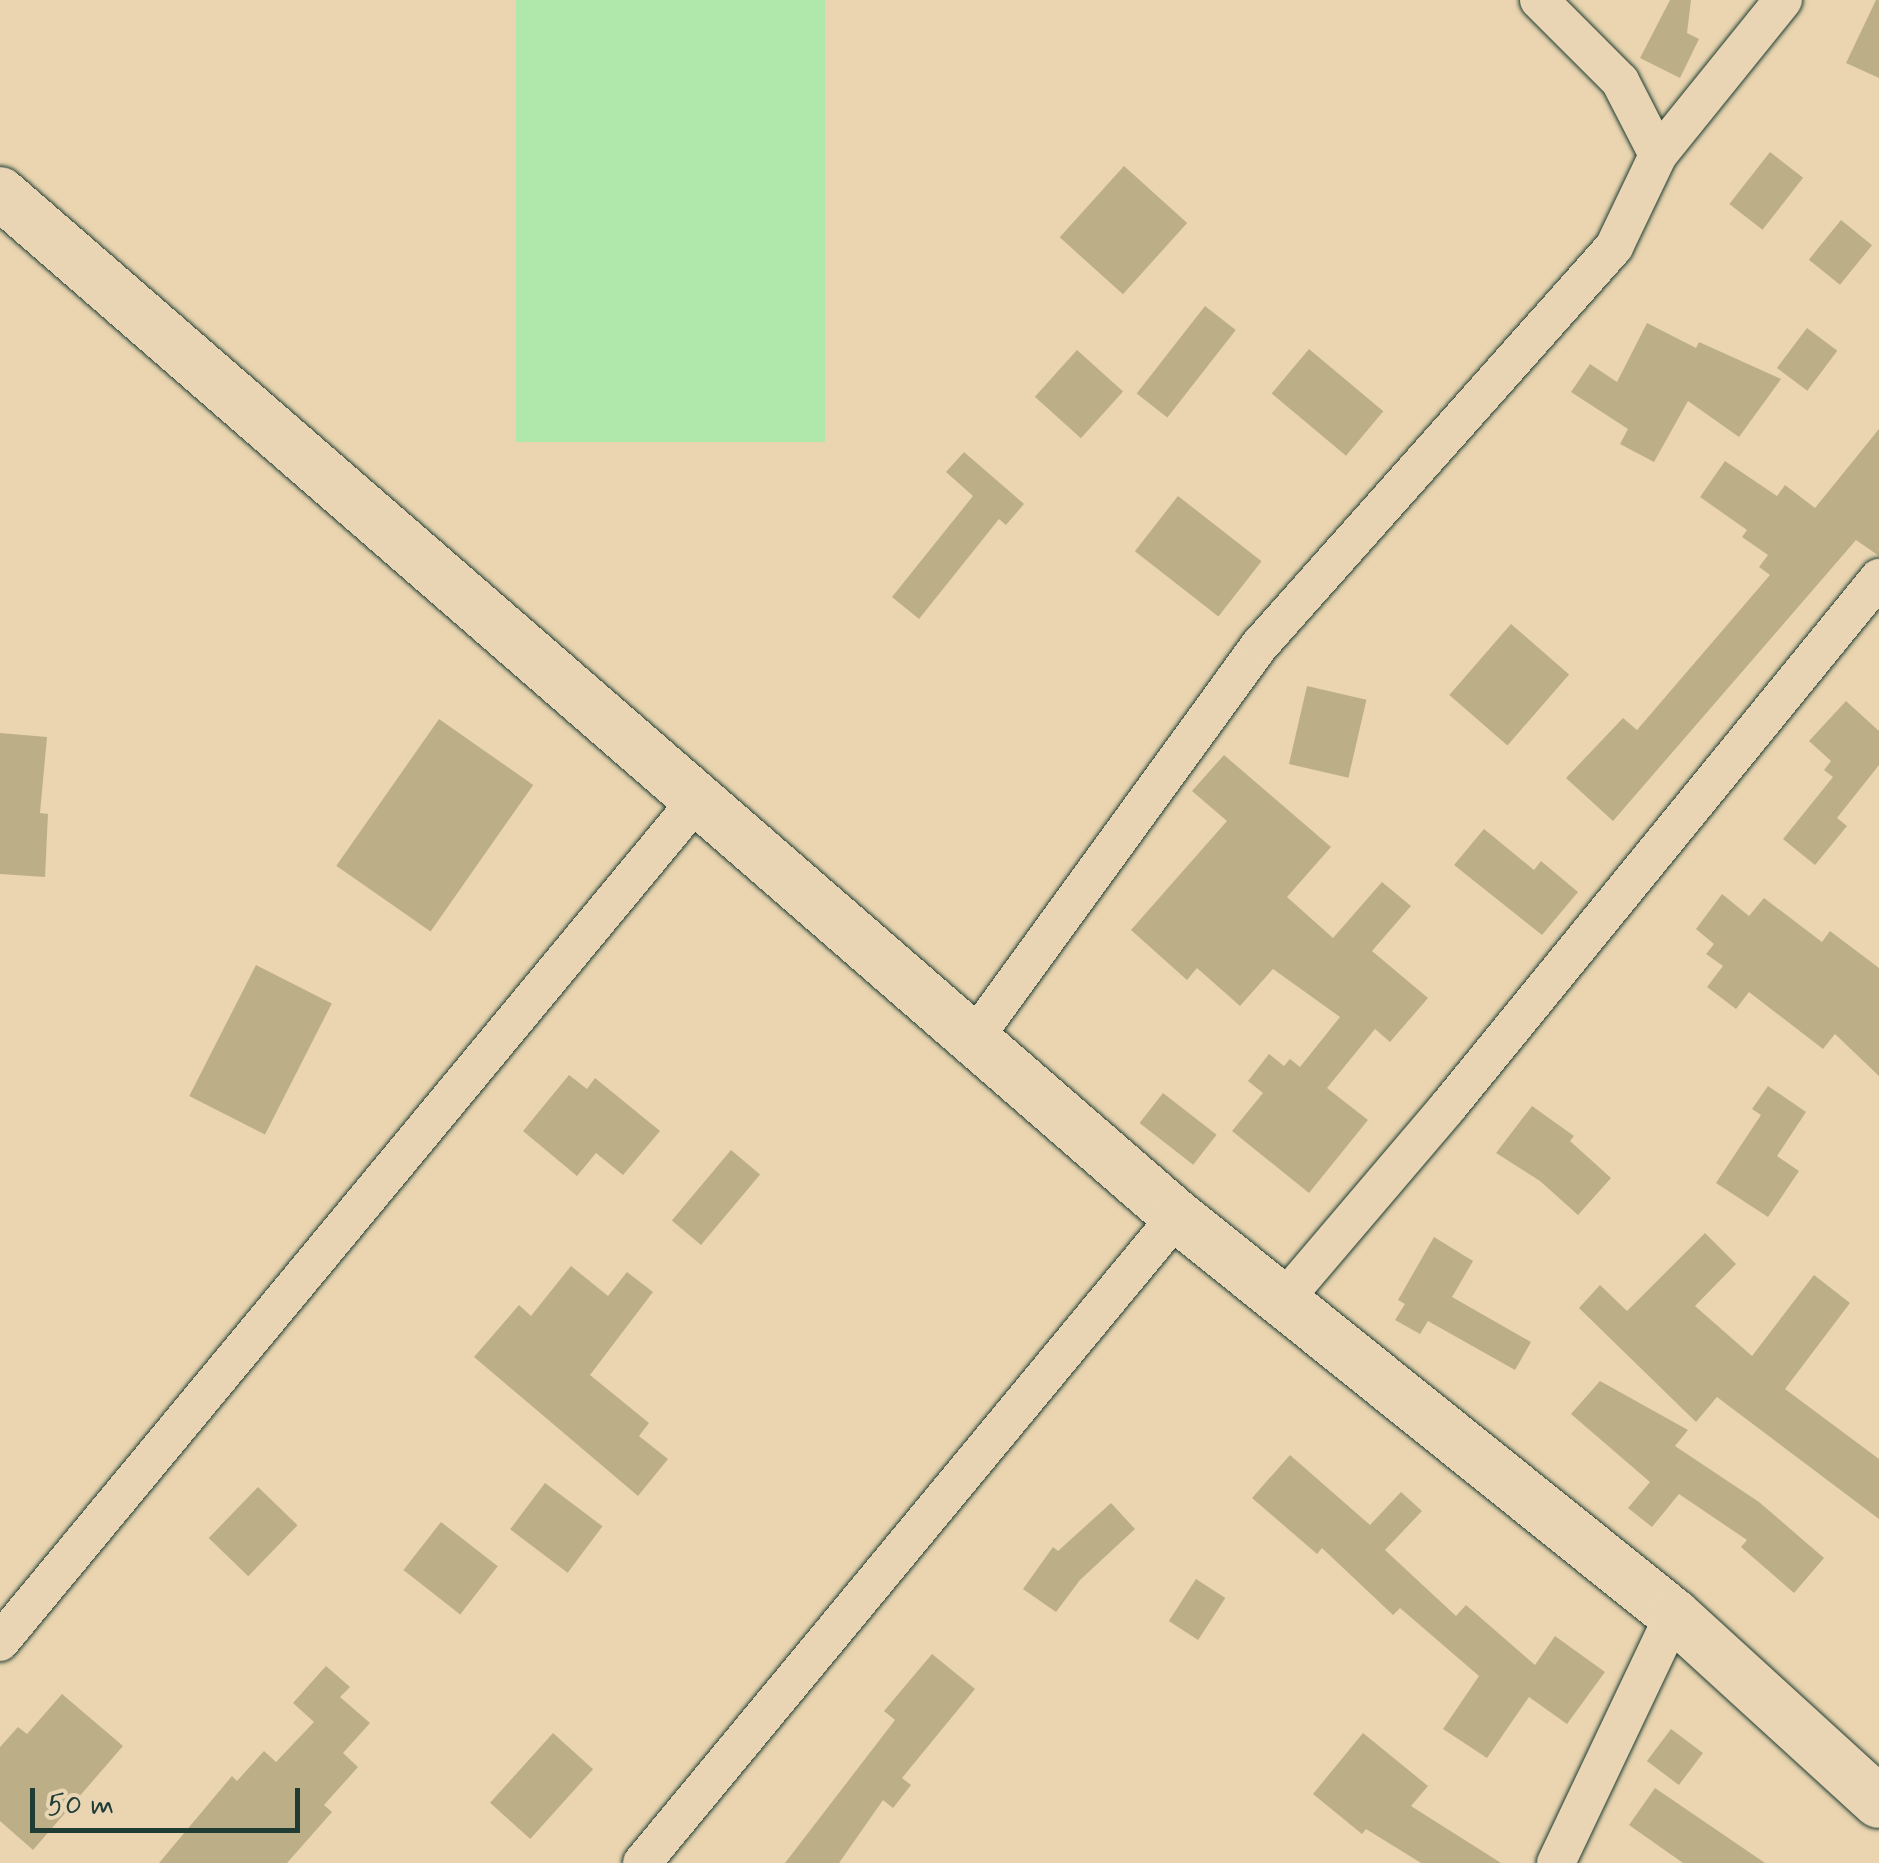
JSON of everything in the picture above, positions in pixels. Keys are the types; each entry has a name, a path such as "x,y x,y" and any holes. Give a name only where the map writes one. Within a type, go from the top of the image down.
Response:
{"main road":[{"path":"0,193 1178,1216 1280,1303 1674,1615 1879,1802"}],"street":[{"path":"1539,0 1620,81 1658,155"},
{"path":"975,1037 1260,646 1614,247 1658,155 1783,0"},
{"path":"1280,1303 1447,1108 1879,578"},
{"path":"0,1642 698,799"},
{"path":"642,1863 1178,1216"},
{"path":"1556,1863 1674,1615"}],"green space":[{"path":"516,0 825,0 825,442 516,442"}],"building":[{"path":"1670,0 1691,0 1687,33 1699,39 1680,78 1640,58"},
{"path":"1879,0 1879,78 1846,63"},
{"path":"1770,152 1803,178 1762,230 1729,204"},
{"path":"1124,166 1187,223 1123,294 1060,237"},
{"path":"1841,220 1872,245 1840,285 1809,260"},
{"path":"1205,306 1236,330 1167,417 1137,393"},
{"path":"1647,323 1696,348 1699,342 1781,379 1739,437 1688,401 1654,462 1620,444 1628,429 1571,392 1590,364 1617,382"},
{"path":"1807,328 1837,351 1807,391 1777,368"},
{"path":"1309,349 1383,411 1346,456 1272,393"},
{"path":"1077,350 1123,391 1081,438 1035,397"},
{"path":"1879,429 1879,556 1856,540 1613,821 1566,778 1623,718 1637,730 1770,575 1759,567 1768,555 1742,537 1747,530 1700,497 1725,461 1777,496 1785,485 1815,508"},
{"path":"964,452 1024,504 1006,525 999,519 919,619 892,597 973,496 946,472"},
{"path":"1178,496 1262,561 1218,616 1135,551"},
{"path":"1511,624 1569,675 1507,745 1449,695"},
{"path":"1307,686 1366,700 1348,778 1289,764"},
{"path":"1846,701 1879,731 1879,765 1837,818 1847,826 1815,865 1783,839 1833,777 1824,770 1831,761 1809,741"},
{"path":"439,719 533,785 431,932 336,866"},
{"path":"0,733 47,737 40,813 48,814 45,877 0,874"},
{"path":"1224,755 1331,847 1287,897 1333,938 1382,882 1411,906 1372,951 1428,998 1390,1042 1375,1029 1327,1088 1368,1120 1309,1193 1232,1131 1263,1093 1248,1081 1269,1054 1284,1066 1290,1059 1300,1067 1340,1017 1273,969 1240,1006 1197,968 1187,980 1131,930 1227,821 1192,791"},
{"path":"1484,829 1534,870 1541,861 1578,892 1542,935 1454,865"},
{"path":"1722,894 1749,916 1764,898 1822,942 1830,931 1879,968 1879,1076 1835,1034 1823,1049 1749,992 1736,1009 1707,987 1723,966 1706,954 1714,944 1696,929"},
{"path":"256,965 332,1004 265,1135 189,1096"},
{"path":"569,1075 587,1089 595,1078 660,1131 623,1175 596,1153 577,1176 523,1131"},
{"path":"1768,1086 1806,1112 1777,1156 1799,1171 1768,1217 1716,1183 1761,1115 1752,1109"},
{"path":"1163,1093 1217,1135 1193,1165 1140,1123"},
{"path":"1532,1106 1574,1136 1570,1141 1611,1178 1578,1215 1540,1181 1496,1153"},
{"path":"731,1150 760,1174 701,1245 672,1220"},
{"path":"1705,1233 1736,1264 1695,1306 1752,1356 1814,1275 1850,1303 1785,1389 1879,1459 1879,1519 1717,1397 1696,1422 1579,1308 1600,1285 1627,1311"},
{"path":"1434,1237 1473,1261 1452,1297 1531,1342 1515,1370 1428,1321 1420,1334 1395,1320 1405,1304 1398,1300"},
{"path":"571,1266 608,1296 627,1272 653,1292 590,1375 649,1423 639,1436 668,1459 638,1496 474,1357 519,1305 531,1316"},
{"path":"1600,1381 1688,1430 1675,1446 1759,1502 1824,1558 1794,1593 1741,1547 1747,1540 1679,1494 1652,1527 1628,1508 1650,1482 1571,1414"},
{"path":"1290,1455 1370,1525 1401,1492 1422,1511 1385,1550 1456,1616 1466,1605 1535,1665 1555,1636 1605,1672 1567,1724 1529,1697 1487,1758 1443,1729 1479,1676 1400,1608 1393,1615 1322,1548 1317,1554 1252,1498"},
{"path":"545,1483 603,1526 568,1573 510,1529"},
{"path":"258,1487 298,1525 248,1576 209,1538"},
{"path":"1111,1503 1135,1529 1080,1580 1056,1612 1023,1589 1053,1547 1058,1551"},
{"path":"441,1522 498,1566 460,1614 403,1570"},
{"path":"1196,1579 1225,1598 1198,1640 1169,1621"},
{"path":"932,1654 975,1689 902,1778 911,1785 893,1808 883,1800 839,1863 785,1863 895,1720 884,1711"},
{"path":"326,1666 350,1687 340,1697 370,1723 343,1753 358,1767 324,1805 332,1812 287,1863 159,1863 232,1776 237,1781 264,1751 276,1762 314,1722 293,1703"},
{"path":"62,1694 123,1746 33,1850 0,1821 0,1747 18,1727 27,1734"},
{"path":"1671,1729 1703,1753 1679,1785 1647,1761"},
{"path":"553,1733 593,1769 530,1839 490,1803"},
{"path":"1363,1733 1428,1786 1411,1806 1501,1863 1421,1863 1366,1829 1362,1834 1313,1794"},
{"path":"1655,1788 1765,1863 1683,1863 1629,1825"}]}
